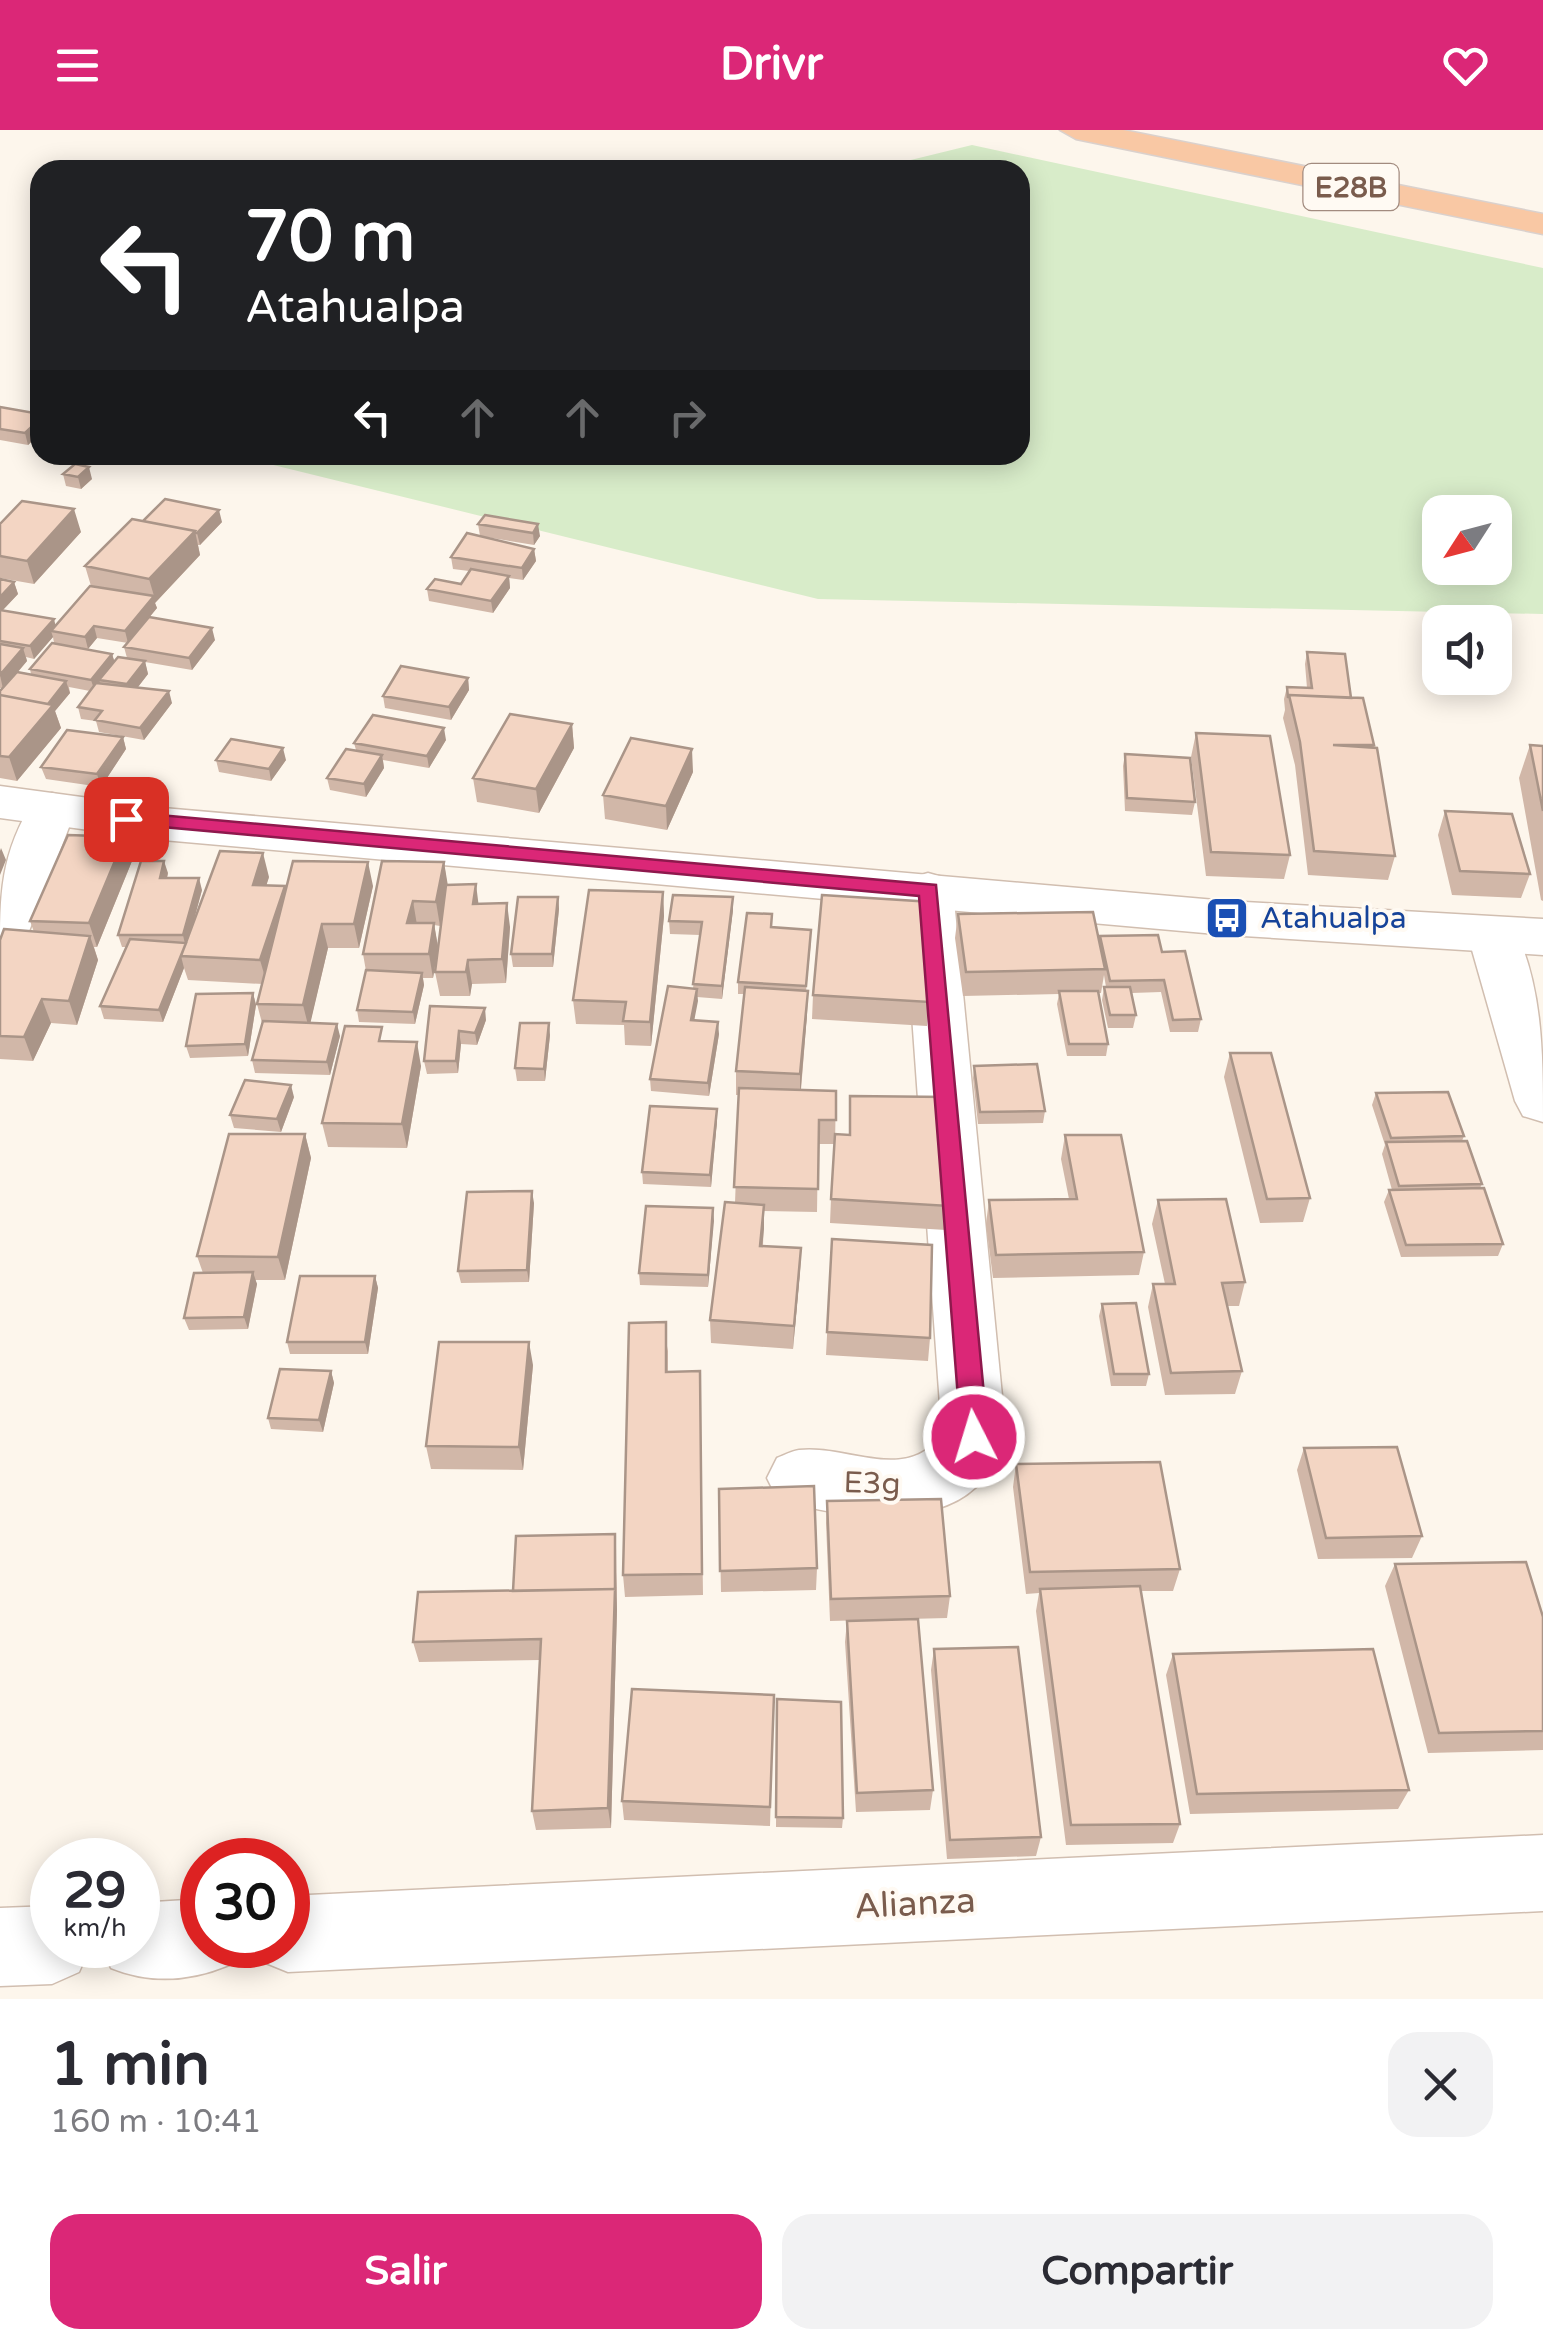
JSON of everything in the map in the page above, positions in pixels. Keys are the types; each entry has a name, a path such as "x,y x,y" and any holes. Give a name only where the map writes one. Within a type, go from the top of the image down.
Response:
{"highway":[{"name":"E28B","path":"1076,130 1543,224"},
{"name":"E28B","path":"1181,130 1543,194"}],"street":[{"path":"0,802 164,824 1227,918 1519,936 1543,1101"},
{"path":"0,939 52,808"},
{"name":"E3g","path":"800,1478 895,1490 946,1476 965,1459 974,1437 928,890"},
{"name":"Alianza","path":"310,1933 1543,1873"},
{"path":"0,1948 30,1946"}],"green space":[{"path":"972,145 1543,268 1543,614 1512,613 1512,605 1422,605 1422,611 818,599 274,465 1030,465 1030,160 911,160"}],"building":[{"path":"0,407 30,412 30,428 25,433 0,429"},
{"path":"74,465 89,467 78,477 63,474"},
{"path":"165,499 219,510 197,533 143,521"},
{"path":"22,501 74,509 27,561 0,556 0,524"},
{"path":"485,515 538,524 533,533 478,524"},
{"path":"132,519 195,531 149,579 85,566"},
{"path":"467,533 534,549 522,568 451,557"},
{"path":"471,569 509,576 491,601 427,589 435,579 461,584"},
{"path":"0,579 14,582 0,597"},
{"path":"90,586 154,596 125,631 94,626 85,637 51,631"},
{"path":"0,610 54,619 30,646 0,641"},
{"path":"149,617 212,628 189,658 124,647"},
{"path":"52,643 112,654 91,680 30,669"},
{"path":"0,644 23,648 0,675"},
{"path":"1307,652 1345,654 1351,698 1288,698 1287,687 1312,688"},
{"path":"118,657 145,661 127,684 99,680"},
{"path":"401,666 468,678 449,707 383,696"},
{"path":"17,672 66,681 48,704 0,695"},
{"path":"96,683 169,691 140,728 95,720 102,711 78,707"},
{"path":"0,695 53,705 9,757 0,756"},
{"path":"1289,695 1363,698 1374,745 1333,745 1377,748 1395,856 1314,851 1300,742"},
{"path":"510,714 572,724 536,789 473,778"},
{"path":"373,715 444,728 427,756 354,743"},
{"path":"67,730 123,737 97,774 41,767"},
{"path":"1196,733 1270,736 1290,855 1211,852"},
{"path":"631,738 692,749 666,806 603,795"},
{"path":"231,739 283,748 269,769 216,760"},
{"path":"1530,745 1543,746 1543,811"},
{"path":"346,749 382,755 364,784 327,778"},
{"path":"1125,754 1190,758 1195,802 1127,798"},
{"path":"1445,811 1512,814 1530,874 1460,871"},
{"path":"68,835 125,837 89,923 30,921"},
{"path":"220,851 263,853 253,885 285,886 260,960 181,956"},
{"path":"141,861 164,861 160,878 199,878 183,935 118,935"},
{"path":"293,861 368,862 354,924 322,924 303,1005 257,1004"},
{"path":"382,861 444,862 436,902 413,901 407,923 434,923 429,954 363,954"},
{"path":"476,884 473,904 507,903 502,959 468,960 466,972 435,972 446,885"},
{"path":"589,890 663,892 650,1022 623,1021 626,1002 573,1000"},
{"path":"673,895 733,897 722,986 693,984 702,922 669,921"},
{"path":"822,895 932,902 929,1002 813,995"},
{"path":"518,897 558,897 552,954 511,954"},
{"path":"1093,912 1105,969 966,972 958,914"},
{"path":"747,913 772,914 771,927 811,930 806,986 738,982"},
{"path":"4,929 90,936 69,1001 42,999 24,1037 0,1036 0,940"},
{"path":"1158,935 1162,952 1185,951 1201,1019 1173,1020 1164,980 1110,981 1100,936"},
{"path":"130,939 186,943 159,1010 100,1006"},
{"path":"366,970 422,973 413,1012 357,1010"},
{"path":"668,986 697,989 691,1020 718,1022 708,1083 650,1079"},
{"path":"745,987 808,991 800,1074 736,1071"},
{"path":"1104,987 1130,987 1136,1015 1110,1015"},
{"path":"1059,991 1098,991 1108,1044 1069,1044"},
{"path":"253,993 245,1044 186,1046 196,994"},
{"path":"430,1006 485,1008 475,1033 459,1031 456,1061 424,1061"},
{"path":"263,1021 337,1024 327,1062 252,1060"},
{"path":"520,1023 549,1023 544,1069 515,1068"},
{"path":"345,1026 382,1027 379,1041 417,1042 402,1124 322,1123"},
{"path":"1230,1053 1271,1053 1310,1198 1267,1199"},
{"path":"1037,1064 1045,1111 980,1112 974,1066"},
{"path":"245,1080 291,1085 277,1119 230,1115"},
{"path":"739,1088 836,1091 836,1120 819,1120 818,1189 734,1187"},
{"path":"1448,1092 1464,1136 1391,1138 1376,1093"},
{"path":"850,1096 947,1097 949,1206 831,1199 835,1134 850,1135"},
{"path":"650,1106 717,1109 710,1175 642,1172"},
{"path":"229,1134 305,1134 278,1257 197,1256"},
{"path":"1065,1135 1121,1135 1144,1252 996,1255 989,1200 1077,1199"},
{"path":"1467,1141 1482,1184 1399,1186 1386,1142"},
{"path":"1484,1188 1503,1244 1406,1245 1389,1190"},
{"path":"532,1191 527,1270 458,1271 467,1192"},
{"path":"1226,1199 1245,1282 1222,1283 1242,1371 1171,1373 1153,1284 1175,1284 1158,1200"},
{"path":"725,1202 764,1205 760,1246 801,1248 794,1326 710,1320"},
{"path":"646,1206 713,1208 708,1275 639,1273"},
{"path":"832,1239 932,1245 930,1338 827,1332"},
{"path":"253,1272 244,1317 184,1318 194,1273"},
{"path":"300,1276 375,1276 365,1342 287,1342"},
{"path":"1136,1303 1149,1374 1114,1374 1102,1304"},
{"path":"666,1322 666,1372 700,1371 702,1574 623,1575 629,1323"},
{"path":"439,1342 529,1342 519,1447 426,1446"},
{"path":"280,1369 331,1371 319,1420 268,1418"},
{"path":"1397,1447 1422,1536 1326,1538 1304,1448"},
{"path":"1160,1462 1180,1569 1030,1572 1016,1464"},
{"path":"814,1486 817,1568 720,1571 719,1489"},
{"path":"941,1499 950,1596 831,1599 827,1501"},
{"path":"615,1534 615,1589 513,1591 516,1536"},
{"path":"1526,1562 1543,1617 1543,1731 1439,1733 1395,1564"},
{"path":"1140,1586 1180,1824 1071,1825 1040,1589"},
{"path":"615,1589 608,1808 532,1811 541,1639 413,1642 418,1592"},
{"path":"918,1619 933,1790 857,1793 847,1621"},
{"path":"1018,1647 1041,1837 950,1840 934,1649"},
{"path":"1373,1649 1409,1790 1197,1794 1173,1654"},
{"path":"632,1689 774,1695 770,1807 622,1801"},
{"path":"777,1699 841,1702 843,1818 776,1817"}],"place":[{"name":"Atahualpa","path":"1227,918"}],"route":[{"path":"126,819 928,890 974,1437"}]}
